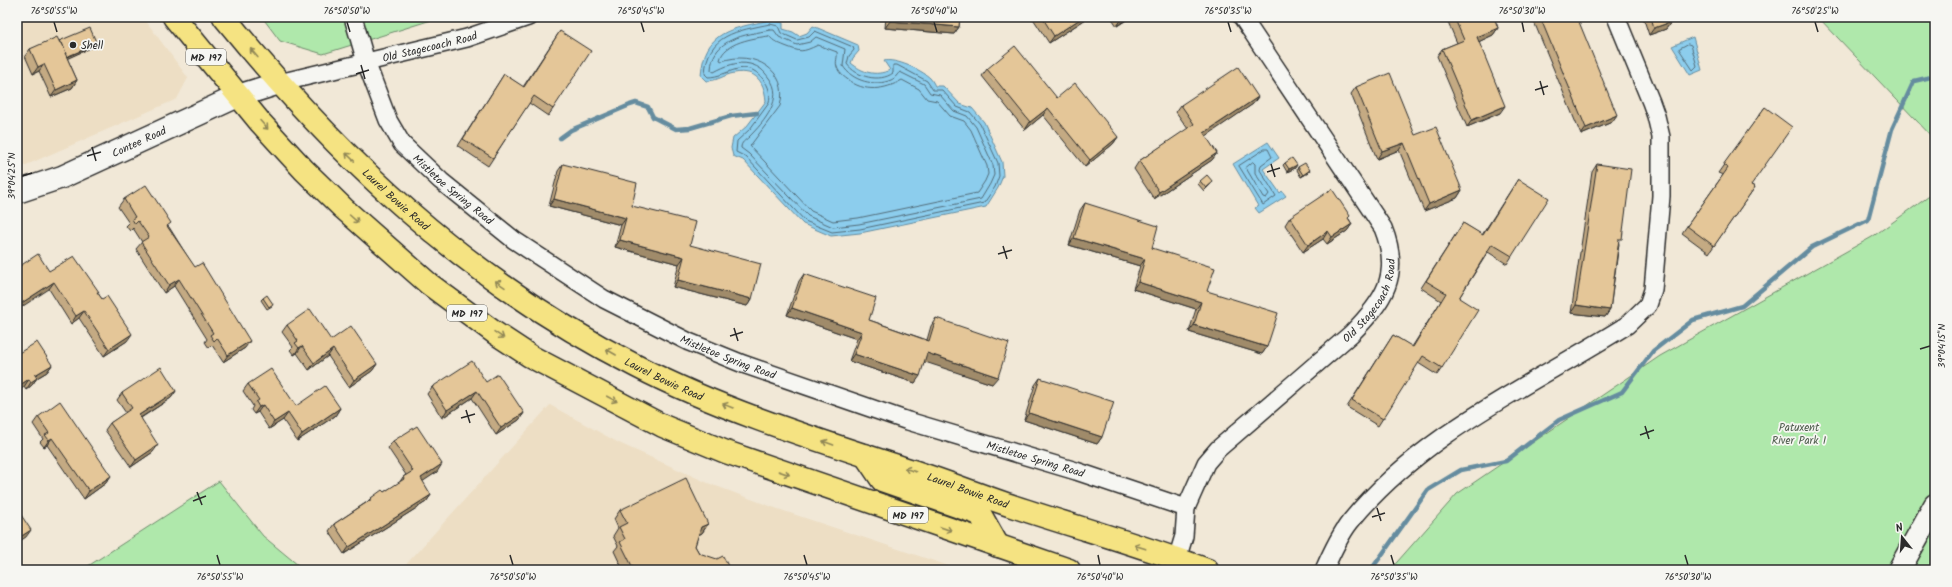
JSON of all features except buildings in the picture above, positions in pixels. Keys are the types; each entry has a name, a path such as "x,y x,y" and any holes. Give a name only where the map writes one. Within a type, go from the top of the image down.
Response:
{"main road":[{"name":"MD 197","path":"174,17 238,96 304,170 394,255 447,298 530,356 663,426 719,449 1069,570"},
{"name":"Laurel Bowie Road","path":"224,17 279,83 337,145 401,205 485,274 530,305 635,365 689,391 749,415 1012,506 1207,570"},
{"path":"865,455 882,480 980,514 998,546"}],"street":[{"name":"Mistletoe Spring Road","path":"353,17 366,62 391,126 409,151 441,181 514,240 611,302 682,338 743,364 908,421 1076,471 1186,508"},
{"name":"Old Stagecoach Road","path":"238,96 279,83 467,38 528,17"},
{"name":"Old Stagecoach Road","path":"1177,559 1184,536 1186,508 1206,463 1218,449 1351,334 1371,314 1386,290 1391,269 1390,253 1383,228 1242,17"},
{"path":"1324,570 1350,523 1388,481 1422,453 1470,418 1627,325 1648,306 1653,290 1661,196 1660,137 1654,109 1616,17"},
{"name":"Contee Road","path":"17,192 62,177 238,96"},
{"path":"1899,570 1935,505"}],"shaded area":[{"path":"17,17 143,17 188,78 177,99 17,169"},
{"path":"550,405 619,443 708,483 778,509 961,570 401,570"}],"green space":[{"path":"262,17 441,17 323,54 280,41"},
{"path":"1818,17 1935,17 1935,140"},
{"name":"Patuxent River Park I","path":"1935,192 1935,570 1390,570 1457,494 1660,356 1872,237"},
{"path":"219,481 263,536 304,570 82,570"}],"water":[{"path":"770,20 783,23 783,29 793,32 799,36 807,33 813,26 858,45 859,51 851,63 864,71 879,73 890,70 884,61 895,61 915,68 931,79 935,86 943,86 960,104 972,108 984,122 1002,162 1003,176 998,188 986,207 860,233 831,236 803,224 743,160 733,156 731,148 733,138 747,126 766,101 763,86 760,81 751,74 745,72 730,74 710,81 706,81 701,76 703,61 714,40 722,34 732,30"},
{"path":"1693,37 1702,70 1690,75 1672,46"},
{"path":"1268,142 1279,158 1263,169 1280,193 1282,191 1286,196 1259,213 1255,208 1258,206 1233,164"}],"waterway":[{"path":"1371,570 1428,490 1461,470 1506,461 1559,420 1622,392 1653,351 1693,320 1742,306 1812,247 1868,220 1892,129 1914,81 1935,76"},
{"path":"560,138 571,130 636,103 648,107 653,117 676,129 690,128 731,116 757,113"}],"place":[{"name":"Shell","path":"73,45"}]}
